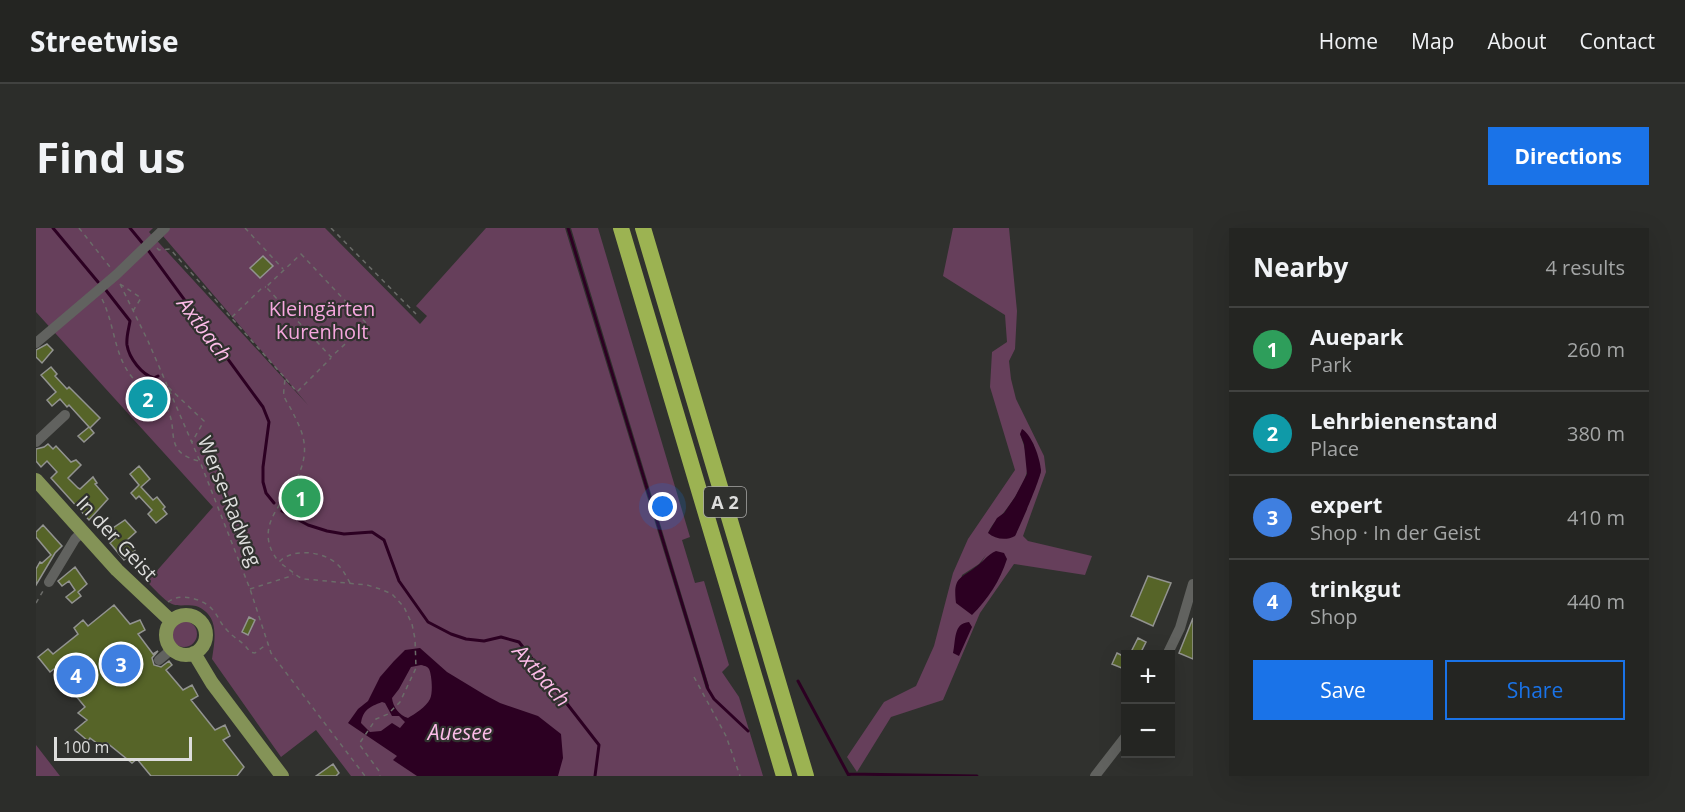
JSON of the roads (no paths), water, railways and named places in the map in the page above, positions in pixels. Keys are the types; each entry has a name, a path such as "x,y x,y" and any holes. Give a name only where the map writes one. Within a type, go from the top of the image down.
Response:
{"highway":[{"name":"A 2","path":"621,228 784,776"},
{"name":"A 2","path":"644,228 806,776"}],"main road":[{"name":"In der Geist","path":"36,480 117,570 171,621"},
{"path":"186,614 201,621 206,636 202,646 194,653 182,654 172,649 168,644 166,632 171,621 186,614"},
{"path":"194,653 212,684 282,776"}],"street":[{"path":"36,344 97,291 118,279 165,228"},
{"path":"36,442 65,415"},
{"path":"49,582 75,539 82,532"},
{"path":"1169,650 1180,628 1193,584"},
{"path":"159,660 172,649"},
{"path":"1095,776 1121,741"}],"water":[{"path":"1022,429 1035,447 1041,470 1040,475 1015,536 997,538 988,533 997,518 1004,513 1015,497 1027,474 1024,444 1020,434"},
{"path":"996,551 1004,553 1007,559 1001,575 983,603 972,615 956,603 955,588 962,577"},
{"path":"969,622 972,627 959,656 953,653 956,633 960,626"},
{"name":"Auesee","path":"420,648 447,672 500,703 538,716 561,734 563,758 558,776 417,776 393,760 397,756 348,723 358,709 368,701 380,677 405,650","holes":["421,665 427,667 430,672 431,696 423,707 408,718 397,710 392,698 411,667","385,703 392,716 399,716 405,722 400,728 392,723 381,731 370,732 361,723 363,715 370,707"]}],"waterway":[{"path":"53,228 98,282"},
{"name":"Axtbach","path":"130,228 144,245"},
{"path":"568,228 708,689 714,699 748,731"},
{"name":"Axtbach","path":"148,250 263,407 269,422 263,482 266,493 274,503"},
{"path":"105,289 130,321 127,345 133,360 149,376 154,378 158,376"},
{"name":"Axtbach","path":"282,511 308,525 327,531 344,534 372,532 384,540 399,581 428,622 466,639 484,641 501,637 519,642 599,745 595,776"},
{"path":"798,681 849,776"},
{"path":"848,774 977,776"}],"place":[{"name":"Lehrbienenstand","path":"148,399"},
{"name":"Auepark","path":"301,498"},
{"name":"expert","path":"121,664"},
{"name":"trinkgut","path":"76,675"}],"park label":[{"name":"Kleingärten Kurenholt","path":"322,320"}]}
